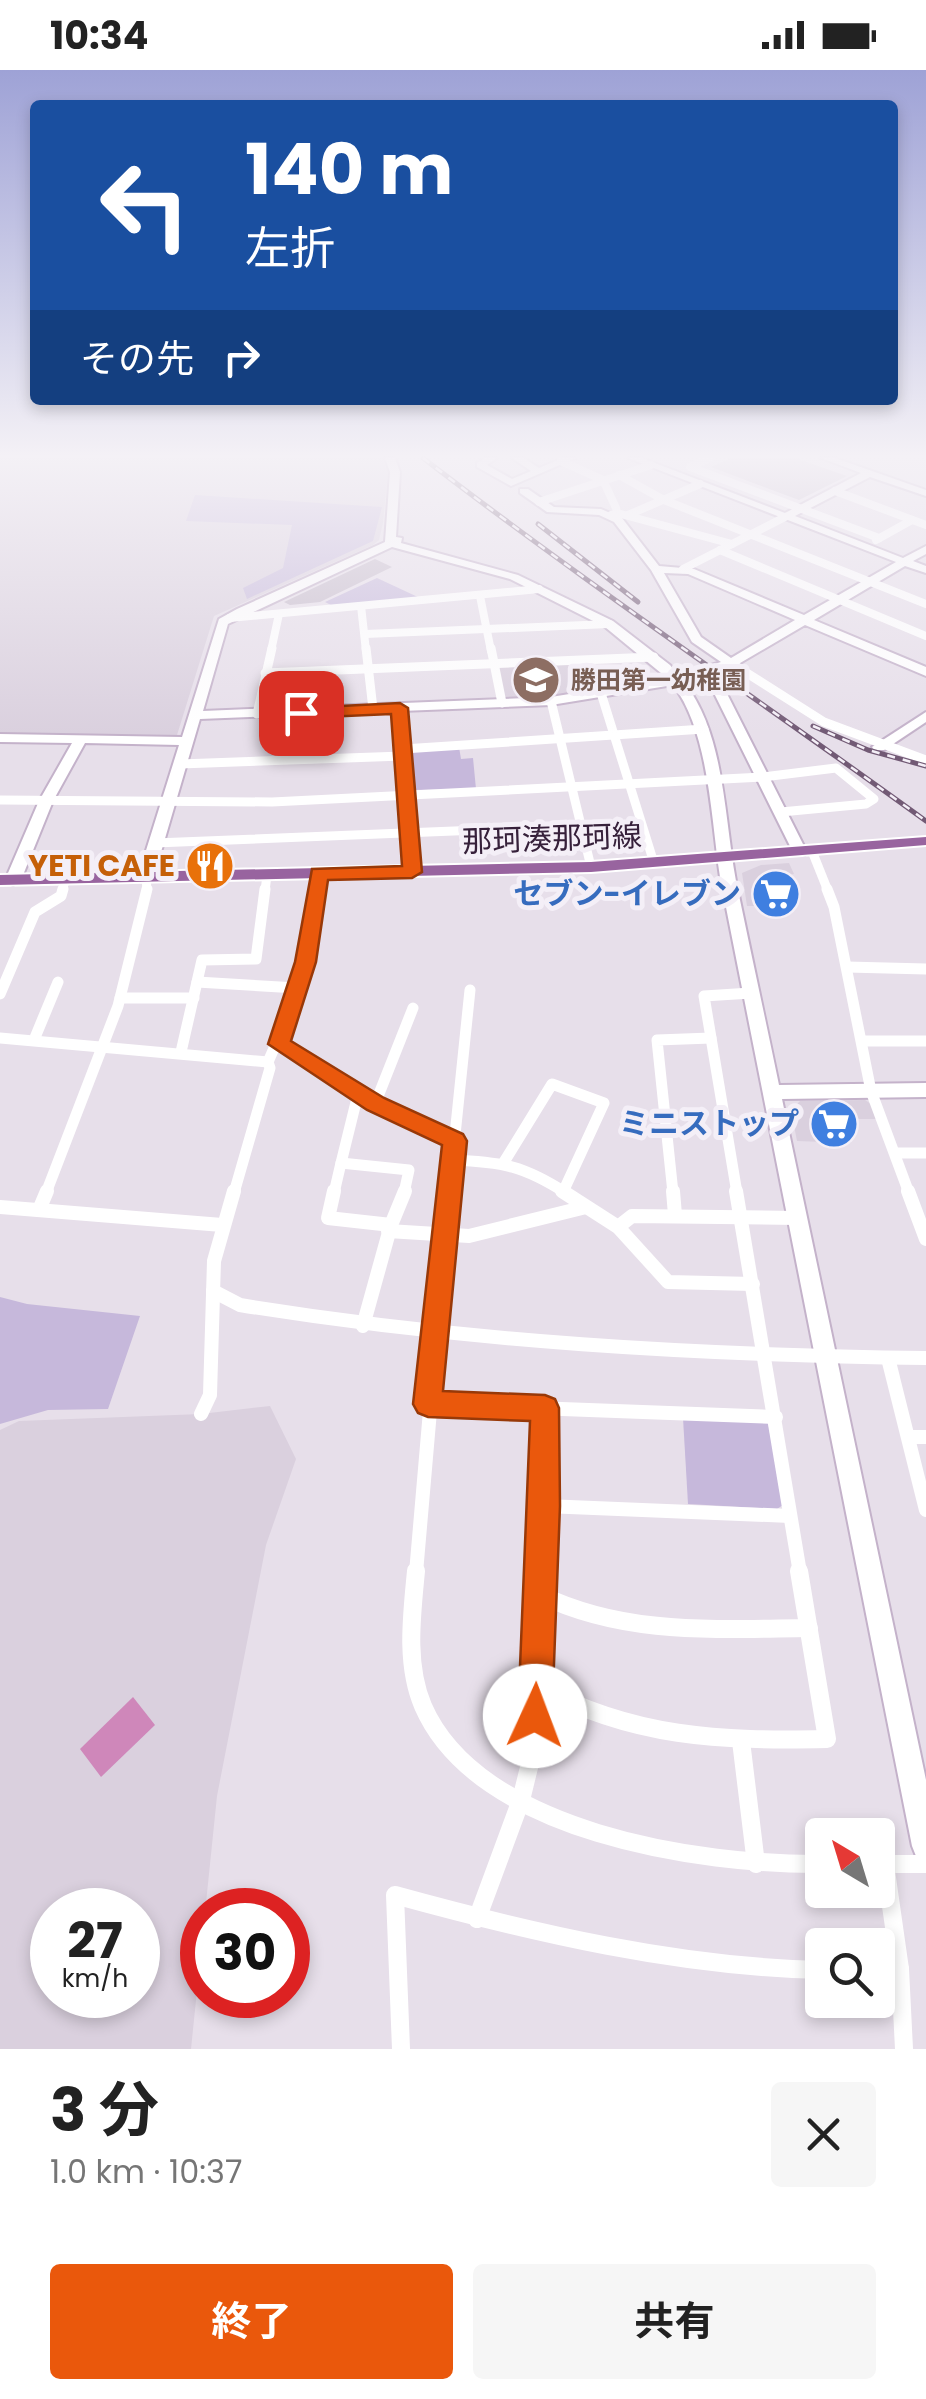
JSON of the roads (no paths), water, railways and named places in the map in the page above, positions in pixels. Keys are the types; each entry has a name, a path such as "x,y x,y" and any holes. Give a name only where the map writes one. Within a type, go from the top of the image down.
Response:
{"main road":[{"name":"那珂湊那珂線","path":"6,880 591,867 926,841"}],"street":[{"path":"39,1210 106,1044 145,901 146,876 155,842 226,618 374,550"},
{"path":"428,550 496,570 609,624 654,657 677,680 704,729 725,858 926,1846"},
{"path":"641,550 696,639 805,714 879,747 926,760"},
{"path":"656,570 682,569 719,550"},
{"path":"721,550 926,636"},
{"path":"791,550 926,604"},
{"path":"873,550 926,570"},
{"path":"193,715 552,701 677,680 731,663 924,550"},
{"path":"682,569 926,672"},
{"path":"226,618 539,589"},
{"path":"480,596 502,703"},
{"path":"360,606 373,709"},
{"path":"257,714 279,614"},
{"path":"365,634 609,624"},
{"path":"265,673 654,657"},
{"path":"709,670 834,907 871,1091 922,1216 926,1239"},
{"path":"602,693 654,862"},
{"path":"552,701 591,867"},
{"path":"400,708 412,872"},
{"path":"879,747 926,716"},
{"path":"180,764 704,729"},
{"path":"0,738 186,740"},
{"path":"6,880 80,739"},
{"path":"912,756 926,746"},
{"path":"0,800 168,802 408,795 763,777 836,768 874,800 781,812"},
{"path":"155,842 581,826"},
{"path":"201,1414 210,1395 213,1291 222,1226 250,1143 270,1068 268,1062 279,1044 305,962 319,874"},
{"path":"181,1052 202,960 256,960 267,875"},
{"path":"0,994 35,912 61,896 66,878"},
{"path":"847,967 926,968"},
{"path":"34,1040 58,982"},
{"path":"198,982 297,988"},
{"path":"470,990 433,1336 412,1655 416,1684 438,1733 459,1757 521,1800 576,1824 664,1851 756,1864 805,1864"},
{"path":"537,1686 574,1709 666,1734 741,1741 826,1739 704,996 752,993"},
{"path":"120,998 194,998"},
{"path":"375,1104 413,1008"},
{"path":"0,1038 106,1044 268,1062"},
{"path":"674,1215 658,1040 711,1038"},
{"path":"862,1041 926,1040"},
{"path":"279,1044 375,1104 454,1141"},
{"path":"504,1162 552,1084 604,1103 563,1192"},
{"path":"772,1092 926,1090"},
{"path":"358,1094 328,1218 446,1236 511,1228 586,1207"},
{"path":"896,1154 926,1153"},
{"path":"453,1160 504,1162 532,1172 618,1227 668,1282 753,1284"},
{"path":"342,1163 409,1170 401,1208 390,1228 363,1326"},
{"path":"0,1207 222,1226"},
{"path":"618,1227 632,1216 797,1218"},
{"path":"213,1291 240,1305 433,1336 765,1355 926,1358"},
{"path":"888,1358 926,1510"},
{"path":"428,1404 776,1417"},
{"path":"477,1918 521,1800 534,1747 545,1506 545,1408"},
{"path":"909,1437 926,1437"},
{"path":"545,1506 790,1516"},
{"path":"539,1594 558,1605 614,1624 809,1628"},
{"path":"741,1741 756,1864"},
{"path":"401,2049 395,1895 477,1918 672,1955 805,1970"},
{"path":"889,1908 900,1969 904,2049"},
{"path":"895,1969 900,1969"}],"railway":[{"path":"547,550 926,821"},
{"path":"572,550 638,602"},
{"path":"813,726 868,750 926,766"}],"place":[{"name":"勝田第一幼稚園","path":"536,680"},
{"name":"YETI CAFE","path":"210,866"},
{"name":"セブン-イレブン","path":"776,894"},
{"name":"ミニストップ","path":"834,1124"}]}
